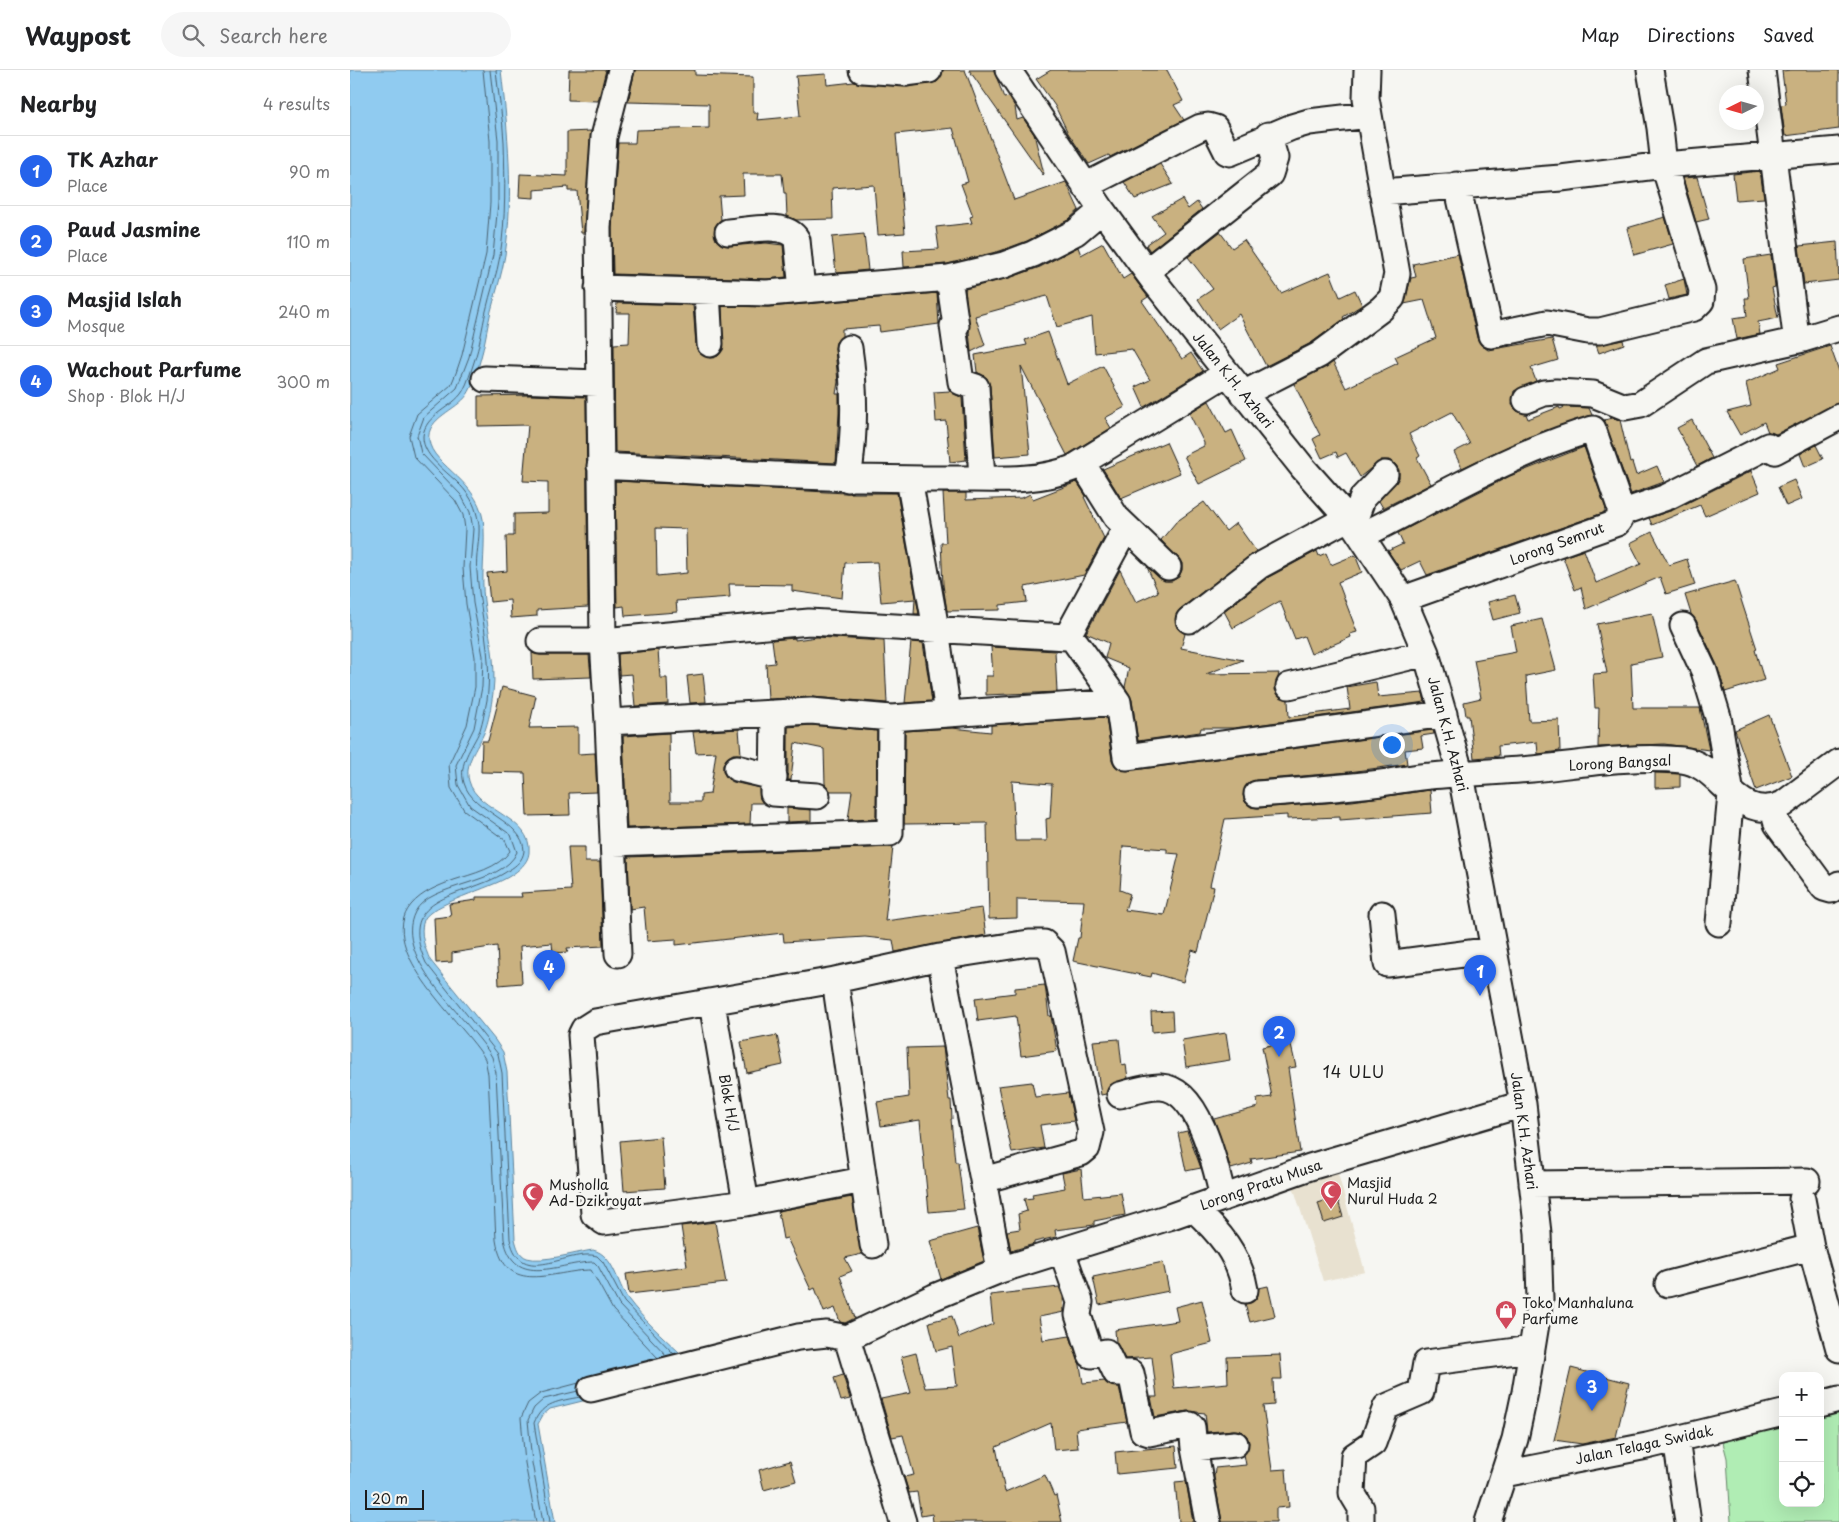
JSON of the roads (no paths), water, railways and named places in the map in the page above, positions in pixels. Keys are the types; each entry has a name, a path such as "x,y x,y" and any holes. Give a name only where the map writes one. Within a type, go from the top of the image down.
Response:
{"street":[{"path":"618,954 603,629 598,383 598,228 604,137 621,70"},
{"path":"862,70 905,73 929,70"},
{"name":"Jalan K.H. Azhari","path":"1008,70 1085,186 1146,272 1303,468 1348,520 1403,599 1426,653 1461,775 1523,1104 1538,1233 1540,1299 1525,1392 1504,1474 1488,1522"},
{"path":"1243,394 1319,355 1381,309 1392,298 1397,274 1366,98 1367,70"},
{"path":"1457,185 1491,335 1547,323 1588,332 1600,331 1694,308 1701,302 1702,290 1664,165 1650,70"},
{"path":"1762,70 1795,328"},
{"path":"1085,186 1201,127 1215,128 1227,152 1230,153 1268,135 1309,122 1369,116"},
{"path":"1146,272 1270,174 1275,158 1268,135"},
{"path":"1382,192 1561,178 1664,165 1839,150"},
{"path":"598,288 767,294 949,278 1004,265 1033,254 1076,232 1102,210"},
{"path":"728,232 783,229 794,235 797,240 802,290"},
{"path":"949,278 956,326 953,326 961,382 976,387 982,478"},
{"path":"707,292 710,344"},
{"path":"1526,400 1544,393 1565,392 1593,394 1625,407 1641,404 1652,399 1706,361 1803,339 1839,328"},
{"path":"848,348 854,379 855,415 848,479"},
{"path":"600,466 848,479 1048,476 1082,463 1227,373"},
{"path":"485,378 598,383"},
{"path":"1190,620 1259,566 1348,520 1486,471 1551,441 1593,429 1621,513 1667,497 1768,446 1775,451 1839,417"},
{"path":"1082,463 1121,522 1168,567"},
{"path":"1348,520 1363,497 1385,474"},
{"path":"909,479 936,629 948,714"},
{"name":"Lorong Semrut","path":"1403,599 1617,523 1621,513"},
{"path":"540,641 603,629 809,622 1067,637 1121,522"},
{"path":"1683,626 1704,671 1718,717 1731,794 1718,923"},
{"path":"1076,643 1118,702 1126,757 1444,714"},
{"path":"1289,686 1426,653"},
{"path":"608,722 811,711 891,718 1118,702"},
{"path":"774,713 773,793 817,796"},
{"path":"613,843 890,833 891,718"},
{"name":"Lorong Bangsal","path":"1257,794 1330,789 1429,776 1461,775 1622,760 1684,760 1705,768 1731,794 1754,806 1773,809"},
{"path":"1839,762 1783,804 1773,809 1777,824 1824,888 1831,890 1839,884"},
{"path":"737,768 774,777"},
{"path":"1382,914 1387,964 1493,950"},
{"path":"863,1180 746,1202 610,1223 604,1222 594,1214 581,1035 584,1029 595,1022 835,980 940,957 1030,943 1044,943 1052,951 1091,1132 1087,1148 1081,1154 983,1180"},
{"path":"940,957 1000,1270"},
{"path":"835,980 873,1245"},
{"name":"Blok H/J","path":"712,1003 746,1202"},
{"path":"1120,1095 1160,1086 1171,1089 1181,1096 1193,1110 1204,1132 1223,1198"},
{"name":"Lorong Pratu Musa","path":"847,1338 934,1297 1000,1270 1062,1252 1310,1167 1523,1104"},
{"path":"1532,1184 1805,1190 1822,1261 1839,1349"},
{"path":"1193,1208 1226,1243 1239,1264 1245,1290"},
{"path":"1062,1252 1080,1302 1078,1315 1091,1355 1106,1352 1116,1373 1131,1373 1143,1431 1149,1433 1190,1425 1192,1427 1194,1448 1208,1522"},
{"path":"1668,1284 1822,1261"},
{"path":"591,1389 798,1337 828,1334 847,1338 903,1522"},
{"path":"1361,1522 1361,1508 1352,1493 1354,1456 1373,1444 1386,1407 1421,1392 1426,1363 1531,1349"},
{"path":"1824,1403 1839,1399"},
{"name":"Jalan Telaga Swidak","path":"1504,1474 1676,1439 1779,1414"},
{"path":"1676,1439 1688,1522"},
{"path":"1194,1448 1235,1444"}],"water":[{"path":"350,70 501,70 506,116 510,186 508,232 505,255 482,355 467,395 437,420 429,432 429,440 432,450 439,459 467,487 475,499 481,513 484,529 483,592 493,658 494,681 487,723 468,768 469,781 474,792 482,800 522,831 528,841 529,853 525,863 510,876 449,902 429,914 424,920 423,940 430,960 503,1052 507,1072 515,1239 520,1253 527,1258 541,1259 593,1250 600,1253 610,1264 628,1299 646,1320 680,1353 685,1362 611,1394 550,1409 543,1415 538,1424 555,1522 350,1522"}],"place":[{"name":"Wachout Parfume","path":"549,991"},
{"name":"TK Azhar","path":"1480,996"},
{"name":"Paud Jasmine","path":"1279,1057"},
{"name":"Masjid Nurul Huda 2","path":"1331,1210"},
{"name":"Musholla Ad-Dzikroyat","path":"533,1212"},
{"name":"Toko Manhaluna Parfume","path":"1506,1330"},
{"name":"Masjid Islah","path":"1592,1411"}],"district":[{"name":"14 ULU","path":"1354,1072"}]}
